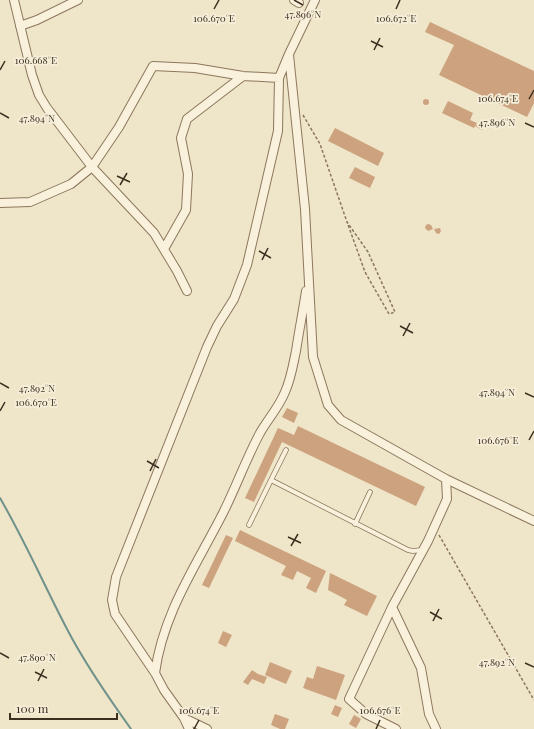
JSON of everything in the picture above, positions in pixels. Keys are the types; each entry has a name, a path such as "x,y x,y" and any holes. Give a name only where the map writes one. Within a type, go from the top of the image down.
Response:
{"street":[{"path":"14,0 32,75 39,95 92,167 154,233 187,291"},
{"path":"20,26 37,20 78,0"},
{"path":"189,729 184,718 115,614 112,600 116,577 207,347 217,326 234,299 245,271 261,209 278,131 279,78 315,0"},
{"path":"289,54 305,209 313,357 328,405 342,420 446,479 534,521"},
{"path":"0,203 30,202 71,184 92,167 119,126 153,66 195,68 243,76 279,78"},
{"path":"164,249 186,210 188,174 181,138 187,119 243,76"},
{"path":"155,673 162,639 178,596 224,511 262,428 276,410 286,392 293,367 308,277"},
{"path":"396,729 366,714 349,699 392,607 423,549 447,499 446,479"},
{"path":"392,607 421,668 429,714 436,729"},
{"path":"184,718 207,729"}],"lane":[{"path":"250,525 286,450"},
{"path":"271,480 408,550 415,551 423,549"},
{"path":"355,524 370,492"}],"path":[{"path":"302,112 320,144 347,222 365,272 389,314 395,312 368,252 347,222"},
{"path":"434,526 534,700"}],"building":[{"path":"430,22 534,71 534,103 527,117 439,75 454,45 425,32"},
{"path":"426,99 429,102 426,105 423,102"},
{"path":"448,101 473,113 470,120 477,123 474,128 442,113"},
{"path":"481,123 485,126 482,130 475,126"},
{"path":"335,128 384,153 378,166 328,141"},
{"path":"355,167 375,177 370,188 349,178"},
{"path":"428,224 431,225 433,229 428,231 425,228"},
{"path":"440,228 441,231 439,234 436,233 434,229"},
{"path":"287,408 298,413 294,423 282,417"},
{"path":"298,426 425,487 416,506 282,442 254,502 245,498 278,428 294,435"},
{"path":"240,530 326,571 316,593 306,588 311,578 297,571 293,580 281,575 286,566 235,541"},
{"path":"226,535 233,538 209,588 202,585"},
{"path":"330,573 377,596 367,616 344,605 347,600 328,590"},
{"path":"223,631 232,635 226,647 218,643"},
{"path":"270,662 292,671 286,684 265,675"},
{"path":"317,666 345,675 336,700 303,688 307,677 313,679"},
{"path":"252,670 267,677 264,684 252,679 248,685 243,682"},
{"path":"335,705 342,708 338,717 331,714"},
{"path":"275,714 289,719 285,729 280,729 271,725"},
{"path":"354,715 361,719 356,728 349,724"}],"waterway":[{"path":"0,498 18,530 81,655 131,729"}]}
